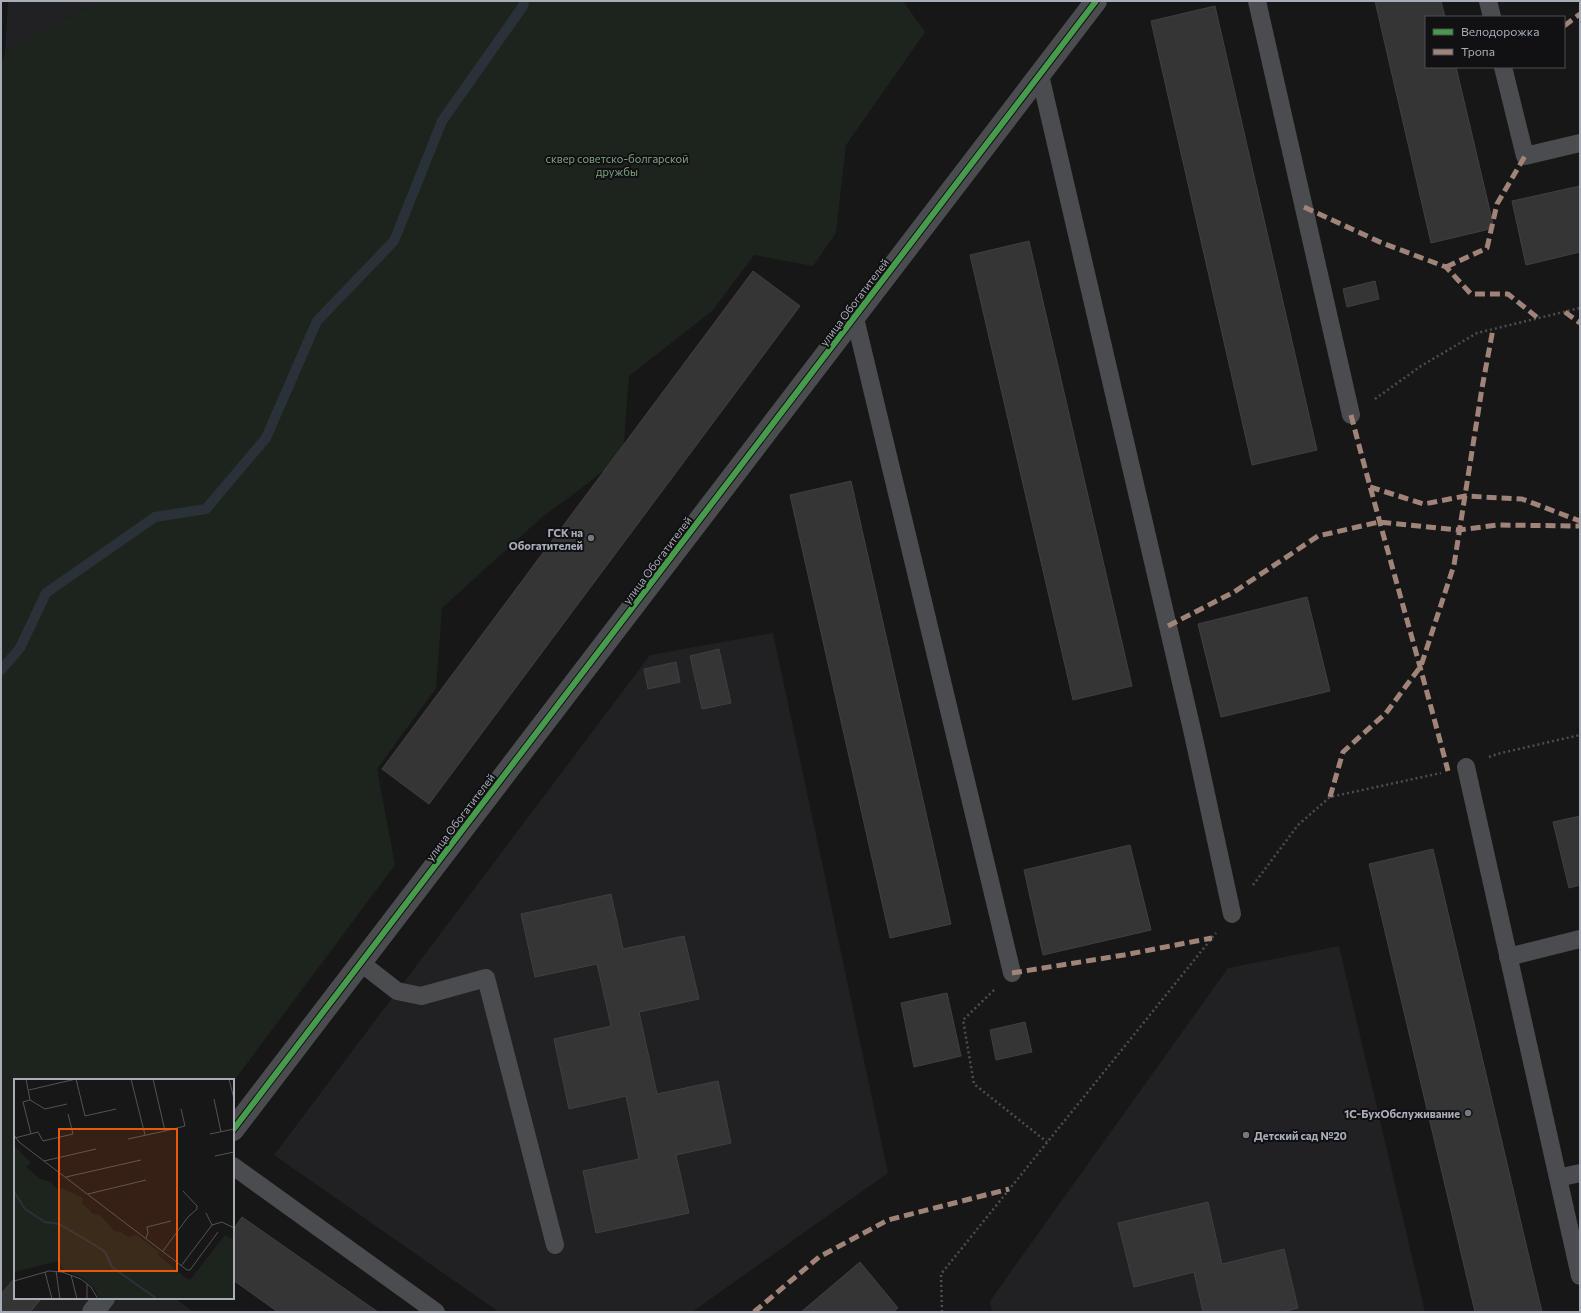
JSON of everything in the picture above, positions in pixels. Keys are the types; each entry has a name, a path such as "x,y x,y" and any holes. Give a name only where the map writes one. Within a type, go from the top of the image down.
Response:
{"street":[{"name":"улица Обогатителей","path":"234,1129 1096,1"},
{"path":"93,1312 103,1299"}],"lane":[{"path":"1257,1 1351,415"},
{"path":"1488,1 1492,16"},
{"path":"1503,68 1525,156 1580,143"},
{"path":"1040,75 1193,734 1232,914"},
{"path":"855,318 1012,973"},
{"path":"1466,767 1580,1276"},
{"path":"1508,956 1580,939"},
{"path":"361,963 398,990 421,996 486,978 555,1245"},
{"path":"234,1167 436,1312"},
{"path":"1558,1178 1580,1173"}],"path":[{"path":"1351,415 1421,366 1477,333 1580,308"},
{"path":"942,1312 941,1274 1232,914 1298,825 1330,797 1466,767 1497,754 1580,735"},
{"path":"1012,973 963,1020 974,1084 1047,1142"}],"shaded area":[{"path":"8,1 102,1 61,21 5,52"},
{"path":"773,633 888,1173 692,1312 499,1312 274,1155 650,655"},
{"name":"Детский сад №20","path":"1339,946 1425,1312 992,1312 990,1301 1228,968"},
{"path":"1,1297 14,1297 14,1299 176,1299 193,1312 1,1312"}],"green space":[{"name":"сквер советско-болгарской дружбы","path":"102,1 903,1 925,32 846,145 836,233 813,266 754,255 712,311 629,376 623,455 541,518 442,608 436,688 377,769 395,865 234,1081 234,1079 14,1079 14,1281 1,1297 1,68 5,52 61,21"}],"building":[{"path":"1375,1 1441,1 1445,16 1425,16 1425,68 1456,68 1494,228 1431,243"},
{"path":"1215,6 1317,450 1252,465 1151,21"},
{"path":"1580,186 1580,252 1526,265 1512,201"},
{"path":"1029,241 1132,686 1073,700 970,255"},
{"name":"ГСК на Обогатителей","path":"753,271 800,306 429,804 382,769"},
{"path":"1375,281 1379,299 1347,307 1343,289"},
{"path":"851,481 951,924 890,938 790,495"},
{"path":"1307,597 1330,691 1221,717 1198,624"},
{"path":"719,649 731,703 702,709 690,656"},
{"path":"676,662 680,682 648,689 644,669"},
{"path":"1580,816 1580,885 1569,888 1553,822"},
{"path":"1130,845 1151,930 1043,955 1024,870"},
{"path":"1433,849 1542,1312 1475,1312 1369,864"},
{"path":"611,894 623,949 684,936 699,999 639,1012 657,1094 718,1081 731,1143 676,1155 689,1213 596,1233 583,1171 639,1159 626,1096 569,1109 554,1039 611,1026 597,964 535,977 521,914"},
{"path":"947,993 961,1056 914,1067 901,1003"},
{"path":"1025,1022 1032,1052 996,1060 990,1030"},
{"path":"1208,1202 1222,1264 1284,1249 1298,1308 1282,1312 1203,1312 1194,1272 1134,1287 1118,1223"},
{"path":"242,1217 378,1312 278,1312 234,1281 234,1229"},
{"path":"860,1262 898,1308 893,1312 801,1312"},
{"path":"14,1279 14,1299 41,1299 30,1312 1,1312 1,1294"}],"waterway":[{"path":"1,670 20,648 46,593 155,517 206,509 266,438 317,321 394,241 442,121 523,6 524,1"}],"marked path":[{"path":"1565,25 1580,14"},
{"path":"1446,267 1487,248 1497,204 1525,156"},
{"path":"1304,207 1382,243 1446,267 1471,294 1508,294 1538,318"},
{"path":"1565,312 1580,323"},
{"path":"1330,797 1343,752 1386,713 1421,666 1454,565 1482,388 1493,329"},
{"path":"1351,415 1448,771"},
{"path":"1370,487 1424,504 1465,496 1522,499 1580,521"},
{"path":"1168,626 1234,592 1318,536 1379,522 1459,530 1498,525 1580,526"},
{"path":"1012,973 1124,955 1212,938"},
{"path":"754,1312 819,1257 888,1220 1009,1189"}],"cycle path":[{"path":"234,1129 1096,1"}],"place":[{"name":"ГСК на Обогатителей","path":"591,538"},
{"name":"1С-БухОбслуживание","path":"1468,1113"},
{"name":"Детский сад №20","path":"1246,1135"}]}
